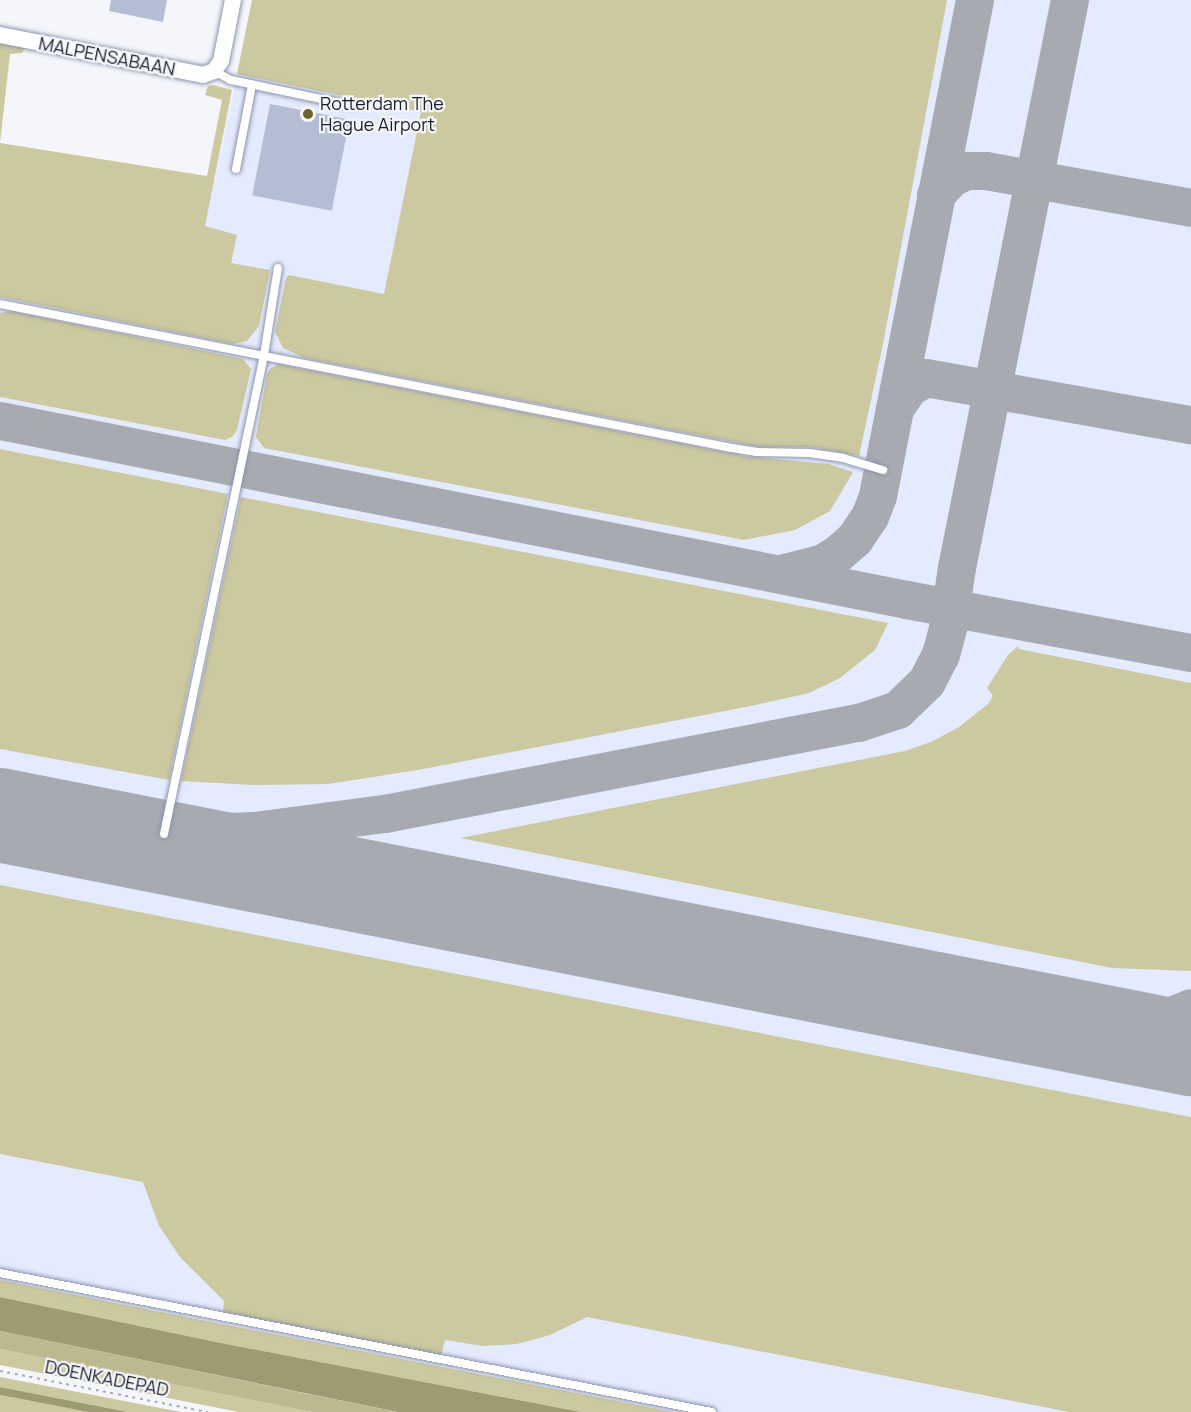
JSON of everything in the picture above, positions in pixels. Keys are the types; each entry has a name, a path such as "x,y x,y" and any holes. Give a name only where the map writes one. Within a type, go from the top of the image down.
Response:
{"street":[{"path":"214,71 221,61 233,0"},
{"name":"MALPENSABAAN","path":"0,35 203,75 214,71"}],"lane":[{"path":"214,71 231,80 350,105"},
{"path":"236,169 252,85"},
{"path":"164,834 264,355 278,268"},
{"path":"0,304 732,448 756,452 809,453 883,470"},
{"path":"0,1273 712,1412"}],"path":[{"name":"DOENKADEPAD","path":"0,1371 208,1412"}],"shaded area":[{"name":"Rotterdam The Hague Airport","path":"252,0 1191,0 1191,1412 618,1412 0,1292 0,144 214,185"},
{"path":"252,0 947,0 883,344 859,456 811,447 759,447 304,358 283,348 275,332 286,278 289,275 384,294 421,112 237,74"},
{"path":"0,43 25,48 22,53 10,54 0,143"},
{"path":"213,85 232,90 205,226 237,235 231,263 270,270 259,326 247,341 233,344 0,297 0,143 207,176 222,100 205,95 208,86"},
{"path":"11,311 243,359 251,369 237,430 232,437 225,440 0,397 0,313"},
{"path":"278,364 745,456 828,464 853,472 830,511 795,530 744,540 264,448 256,437 267,374"},
{"path":"0,449 228,494 169,780 0,749"},
{"path":"241,497 888,623 875,650 840,678 809,693 751,706 418,770 328,784 254,785 181,781"},
{"path":"1018,646 1019,649 1191,683 1191,971 1112,968 460,838 905,751 931,742 959,727 988,704 993,696 987,688 1008,655"},
{"path":"0,885 1191,1117 1191,1412 1069,1412 587,1317 550,1335 517,1344 483,1346 445,1340 441,1357 223,1314 224,1301 180,1257 159,1226 143,1182 0,1154"},
{"path":"0,1280 673,1412 581,1412 226,1344 0,1297"},
{"path":"0,1297 226,1344 581,1412 398,1412 0,1331"},
{"path":"0,1331 398,1412 312,1412 152,1380 0,1349"},
{"path":"0,1349 312,1412 239,1412 0,1365"},
{"path":"0,1377 181,1412 128,1412 0,1387"},
{"path":"0,1387 128,1412 88,1412 0,1395"},
{"path":"0,1395 88,1412 0,1412"}],"building":[{"path":"111,0 167,0 163,22 109,11"},
{"path":"270,104 350,119 332,211 252,195"}],"taxiway":[{"path":"785,573 822,564 838,554 855,539 870,517 878,496 975,0"},
{"path":"68,828 124,836 255,831 385,814 859,723 898,710 927,682 941,655 948,628 957,568 1070,0"},
{"path":"936,195 952,178 967,171 986,171 1191,208"},
{"path":"895,409 909,388 926,378 1191,425"},
{"path":"0,421 907,600 1191,653"},
{"path":"1054,1022 1113,1026 1164,1019 1191,1008"}],"runway":[{"path":"0,815 1191,1049"}],"place":[{"name":"Rotterdam The Hague Airport","path":"308,114"}]}
